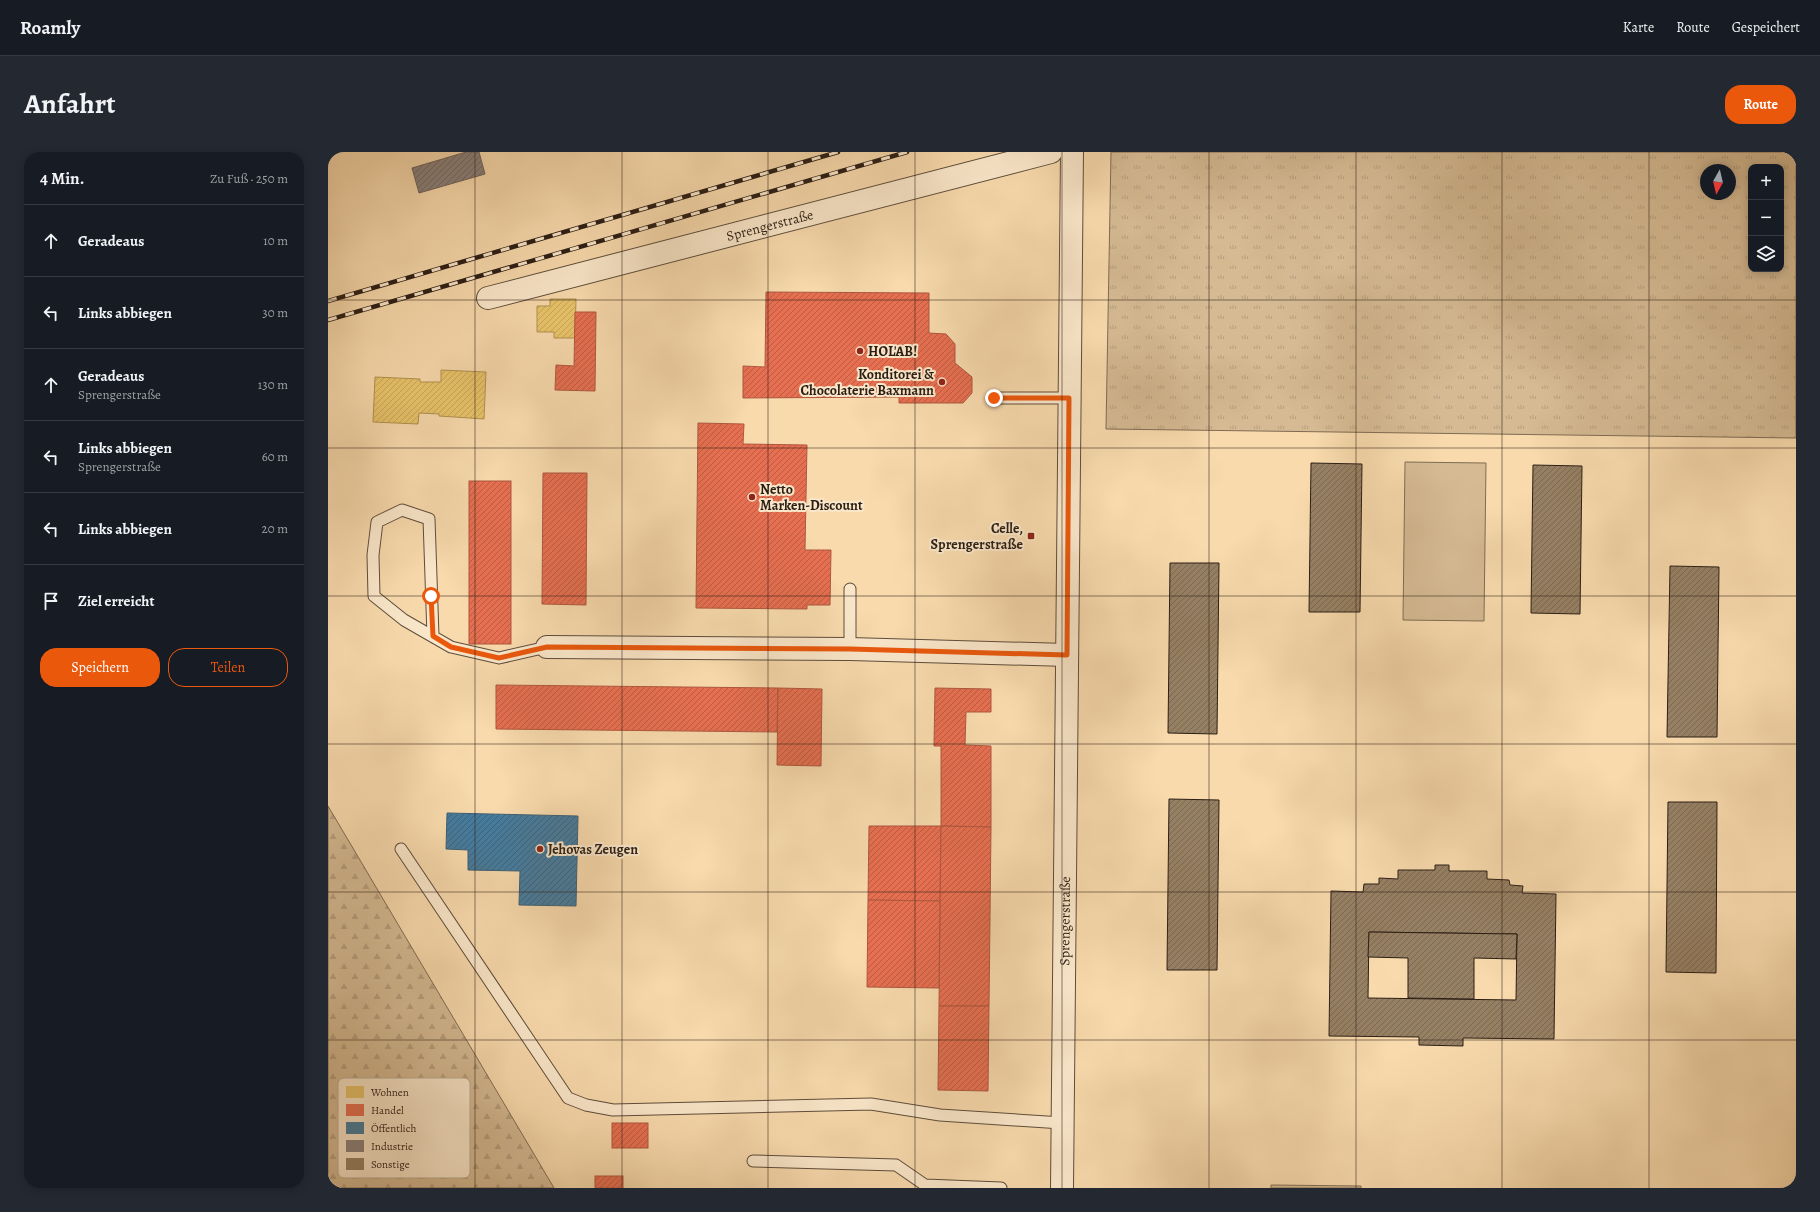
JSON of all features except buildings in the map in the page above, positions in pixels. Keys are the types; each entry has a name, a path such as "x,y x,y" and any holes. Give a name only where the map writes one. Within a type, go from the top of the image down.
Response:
{"street":[{"name":"Sprengerstraße","path":"488,298 1051,152"},
{"name":"Sprengerstraße","path":"1062,1188 1072,152"},
{"path":"547,647 850,649 1067,655"}],"lane":[{"path":"994,398 1069,398"},
{"path":"433,636 429,520 402,510 377,522 373,555 374,596 404,620 451,647 499,658 547,647"},
{"path":"850,589 850,649"},
{"path":"401,849 568,1098 596,1108 613,1110 871,1104 940,1115 1062,1123"},
{"path":"753,1161 896,1165 925,1184 1001,1188"}],"green space":[{"path":"1111,152 1796,152 1796,438 1106,429"},
{"path":"1405,462 1486,463 1484,621 1403,620"},
{"path":"328,806 554,1188 328,1188"},
{"path":"1271,1185 1361,1186 1361,1188 1271,1188"}],"railway":[{"path":"328,301 838,152"},
{"path":"328,320 907,152"}],"place":[{"name":"HOL'AB!","path":"860,351"},
{"name":"Konditorei & Chocolaterie Baxmann","path":"942,382"},
{"name":"Netto Marken-Discount","path":"752,497"},
{"name":"Celle, Sprengerstraße","path":"1031,536"},
{"name":"Jehovas Zeugen","path":"540,849"}],"route":[{"path":"431,596 433,636 451,647 499,658 547,647 850,649 1067,655 1069,398 994,398"}]}
